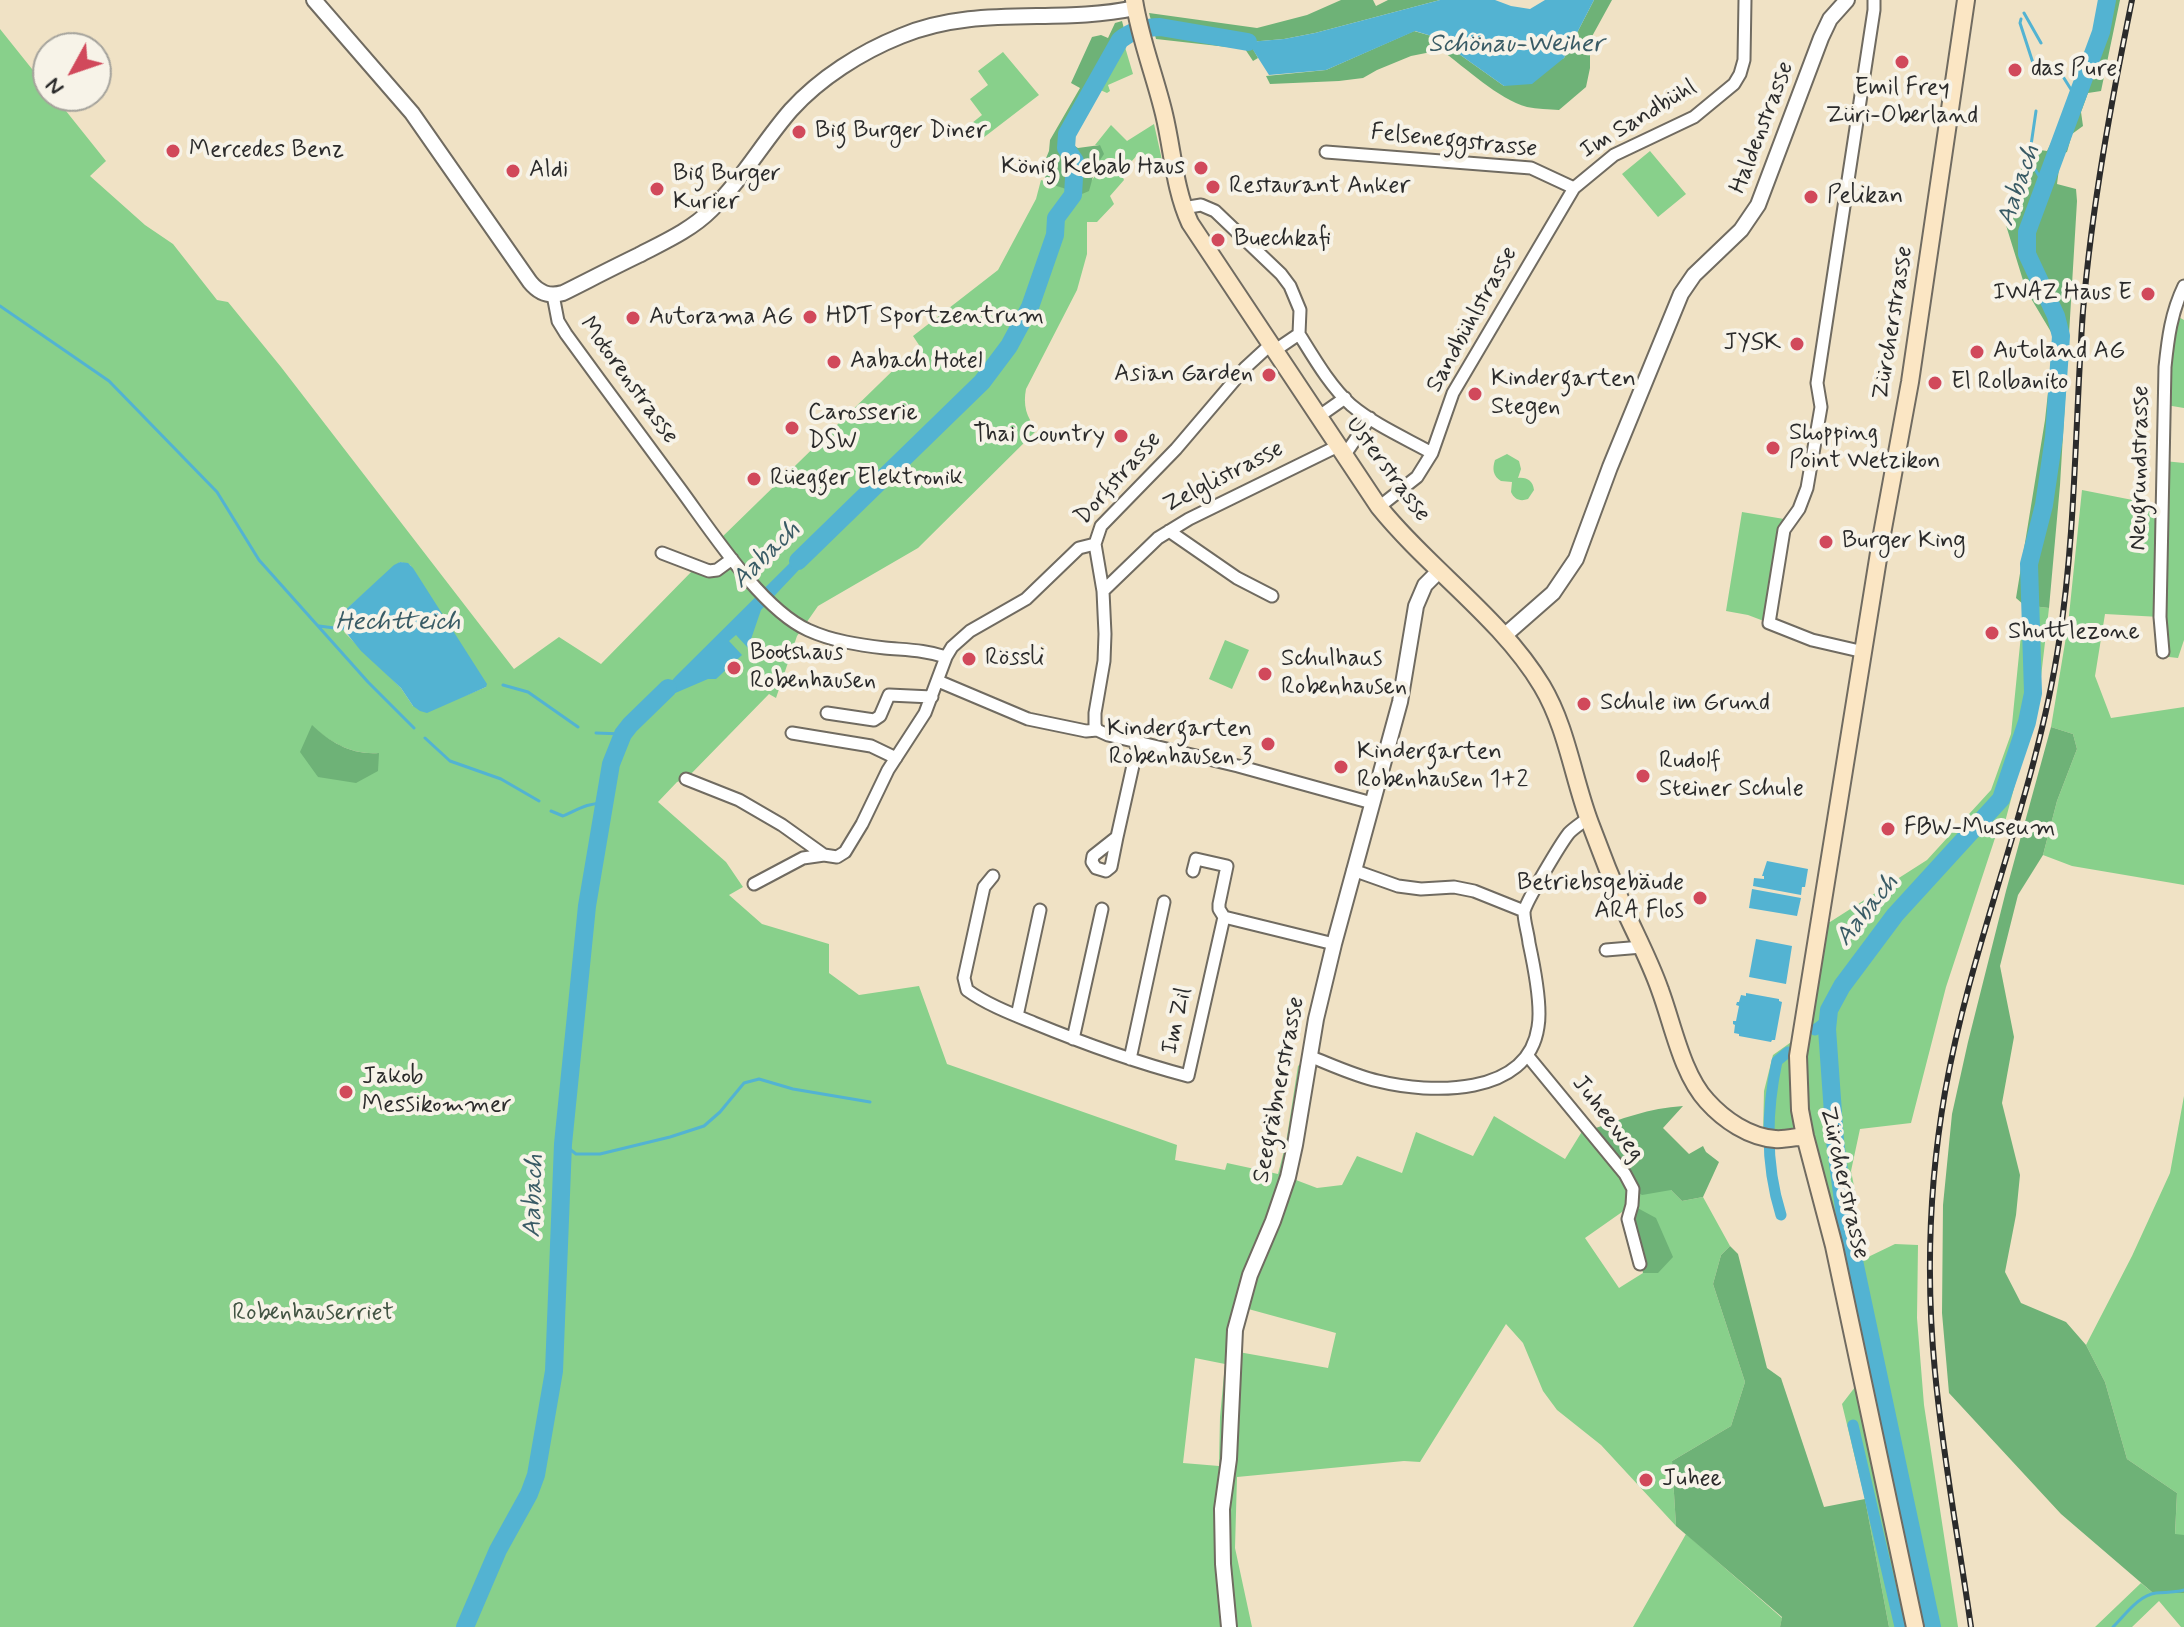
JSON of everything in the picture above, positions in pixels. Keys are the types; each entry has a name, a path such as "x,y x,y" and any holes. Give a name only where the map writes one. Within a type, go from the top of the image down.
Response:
{"main road":[{"name":"Zürcherstrasse","path":"1915,1627 1834,1246 1805,1136 1800,1110 1798,1056 1915,350 1966,0"},
{"name":"Usterstrasse","path":"1136,10 1162,104 1183,208 1198,236 1379,507 1504,636 1532,670 1564,736 1588,818 1659,985 1694,1084 1726,1119 1747,1131 1769,1138 1805,1136"}],"street":[{"path":"314,0 434,141 530,282 541,292 553,295 563,293 684,231 718,203 801,100 846,65 890,41 964,19 1006,15 1094,15 1136,10"},
{"name":"Im Sandbühl","path":"1574,188 1614,155 1694,117 1734,84 1744,60 1745,0"},
{"name":"Haldenstrasse","path":"1504,636 1553,593 1576,559 1681,294 1694,275 1741,230 1758,205 1821,38 1830,19 1847,0"},
{"path":"1864,652 1812,640 1769,623 1784,530 1799,509 1807,488 1821,407 1817,383 1874,0"},
{"name":"Felseneggstrasse","path":"1326,152 1531,168 1574,188"},
{"name":"Sandbühlstrasse","path":"1379,507 1417,477 1432,453 1453,393 1574,188"},
{"path":"1183,208 1201,205 1215,211 1281,274 1300,310 1299,334 1345,398 1370,418 1432,453"},
{"name":"Neugrundstrasse","path":"2163,652 2160,617 2165,367 2168,333 2184,286"},
{"name":"Motorenstrasse","path":"553,295 561,327 732,559 773,604 797,624 824,636 868,646 933,652 946,657"},
{"name":"Dorfstrasse","path":"754,884 803,858 837,857 849,848 888,770 919,723 946,657 970,631 1026,599 1072,553 1095,544 1101,526 1176,449 1245,368 1272,348 1299,334"},
{"path":"1318,417 1345,398"},
{"path":"1341,451 1370,418"},
{"name":"Zelglistrasse","path":"1103,591 1169,531 1189,519 1341,451"},
{"path":"1169,531 1237,578 1272,596"},
{"path":"1095,544 1103,591 1105,650 1095,713 1097,730"},
{"path":"662,553 709,571 717,570 732,559"},
{"name":"Seegräbnerstrasse","path":"1229,1627 1222,1509 1229,1459 1235,1330 1250,1275 1288,1177 1309,1056 1334,944 1400,702 1416,606 1425,585 1439,571"},
{"path":"938,681 1035,721 1086,731 1097,730 1372,803"},
{"path":"827,713 874,720 880,716 889,695 932,697"},
{"path":"792,733 871,746 896,758"},
{"path":"1117,837 1138,743"},
{"path":"686,779 739,800 824,855"},
{"path":"1309,1056 1377,1081 1433,1088 1479,1085 1506,1074 1527,1055 1538,1031 1533,960 1524,911 1559,847 1575,827 1588,818"},
{"name":"Im Zil","path":"993,876 984,887 963,982 970,993 1073,1039 1188,1076 1224,917 1219,904 1227,866 1196,859 1193,871"},
{"path":"1353,870 1398,886 1421,889 1454,887 1474,891 1524,911"},
{"name":"Im Zil","path":"1130,1059 1164,902"},
{"path":"1073,1039 1102,909"},
{"path":"1017,1016 1040,910"},
{"path":"1224,917 1334,944"},
{"path":"1606,950 1642,947"},
{"name":"Juheeweg","path":"1527,1055 1625,1174 1633,1189 1628,1219 1640,1264"}],"green space":[{"path":"1341,0 1373,0 1376,6 1388,0 1440,0 1315,33 1249,42 1258,58 1253,61 1245,49 1156,39 1149,13 1257,28 1307,15"},
{"path":"1594,0 1612,0 1590,40 1586,87 1559,110 1531,108 1516,103 1441,50 1411,56 1363,78 1270,84 1266,76 1326,70 1414,31 1435,37 1504,86 1564,58"},
{"path":"2103,0 2120,0 2101,91 2088,93 2081,112 2083,126 2072,134 2067,152 2061,154 2057,184 2076,189 2077,201 2060,485 2049,608 2024,605 2016,598 2045,420 2054,337 2026,290 2005,222 2027,148 2047,151 2073,96 2094,39"},
{"path":"1122,21 1128,44 1111,60 1069,143 1078,148 1100,145 1104,154 1096,166 1089,191 1082,194 1047,183 1042,168 1050,140 1080,88 1071,83 1092,37 1101,35 1108,38 1115,23"},
{"name":"Robenhauserriet","path":"0,29 32,69 32,112 67,112 106,161 90,176 145,225 173,244 217,300 228,302 514,669 559,637 601,664 696,567 709,571 732,559 718,541 919,345 913,336 998,270 1036,199 1041,180 1082,194 1095,176 1100,145 1095,145 1111,125 1127,141 1154,124 1164,169 1140,152 1121,173 1124,180 1110,196 1114,204 1097,222 1087,222 1087,254 1077,290 1026,389 1026,411 1037,430 918,548 818,606 797,636 776,698 769,694 686,779 677,782 658,802 726,862 743,887 729,895 762,924 829,944 829,973 859,995 919,986 947,1064 1177,1145 1175,1160 1225,1170 1227,1163 1278,1174 1298,1066 1309,1056 1288,1177 1317,1188 1342,1185 1357,1156 1402,1173 1416,1132 1473,1156 1494,1116 1565,1159 1586,1125 1682,1201 1703,1197 1730,1246 1721,1255 1713,1284 1745,1382 1731,1426 1672,1461 1676,1526 1601,1445 1557,1410 1543,1391 1523,1343 1506,1324 1420,1462 1237,1477 1235,1548 1252,1627 0,1627","holes":["400,562 410,565 486,687 464,696 413,706 401,688 345,633 339,621 342,613","312,726 342,747 379,753 318,777","1632,1205 1658,1273 1643,1273 1619,1288 1585,1238","1241,1307 1336,1333 1328,1368 1233,1351","1195,1358 1225,1364 1219,1466 1183,1463"]},
{"path":"1125,47 1133,74 1108,85 1110,91 1107,93 1098,89 1111,60"},
{"path":"1003,52 1039,95 983,138 972,123 982,115 970,99 988,85 978,71"},
{"path":"1650,151 1686,194 1658,217 1622,174"},
{"path":"2173,314 2184,320 2184,408 2166,405"},
{"path":"1507,454 1519,461 1521,469 1518,478 1527,479 1532,484 1534,490 1528,499 1516,498 1511,492 1512,482 1501,481 1495,475 1495,460"},
{"path":"2164,461 2184,463 2184,640 2178,658 2169,657 2163,652 2160,617 2105,614 2095,676 2111,718 2184,707 2184,885 2072,866 2043,855 2057,801 2077,749 2073,734 2051,727 2068,625 2082,490 2163,506"},
{"path":"1742,512 1790,520 1769,623 1726,611"},
{"path":"2024,605 2049,608 2039,694 2005,822 1997,832 1946,987 1911,1123 1860,1129 1851,1171 1857,1201 1855,1218 1866,1258 1895,1244 1918,1245 1917,1318 1924,1405 1958,1627 1889,1627 1865,1499 1842,1404 1862,1378 1805,1136 1763,1137 1764,1091 1773,1055 1801,1035 1819,920 1830,922 1927,860 1991,790 2011,734"},
{"path":"1225,640 1249,650 1232,689 1209,679"},
{"path":"312,725 342,746 360,752 379,753 378,771 356,783 318,777 300,752"},
{"path":"2051,727 2073,734 2077,749 2057,801 2043,855 2018,895 2000,966 2014,1037 2002,1103 2020,1175 2005,1272 2021,1303 2066,1322 2086,1345 2105,1382 2127,1459 2177,1493 2175,1534 2184,1535 2184,1593 2153,1593 2061,1514 1949,1393 1942,1313 1943,1205 1952,1114 2006,891"},
{"path":"2184,1096 2184,1535 2175,1535 2177,1493 2127,1459 2105,1382 2086,1345 2170,1173"},
{"path":"1683,1106 1663,1128 1689,1154 1703,1146 1719,1162 1703,1197 1682,1201 1671,1190 1642,1195 1633,1189 1590,1130 1647,1112"},
{"path":"1632,1205 1656,1218 1673,1257 1658,1273 1643,1273 1628,1219"},
{"path":"1730,1246 1738,1254 1767,1368 1781,1378 1824,1507 1865,1499 1889,1627 1780,1627 1782,1617 1676,1526 1672,1461 1731,1426 1745,1382 1713,1284 1721,1255"},
{"path":"1686,1534 1782,1618 1780,1627 1633,1627"},
{"path":"2141,1583 2153,1593 2184,1593 2184,1627 2159,1601 2132,1627 2095,1627"}],"water":[{"name":"Schönau-Weiher","path":"1440,0 1495,0 1530,9 1545,0 1594,0 1564,58 1532,84 1504,86 1435,37 1415,31 1326,70 1269,75 1248,42 1315,33"},
{"path":"816,544 813,555 761,610 748,648 736,635 729,641 742,655 716,679 708,679 652,703 804,549"},
{"name":"Hechtteich","path":"400,562 408,563 413,568 487,684 427,713 413,706 401,688 361,651 340,625 342,613"},
{"path":"1767,861 1808,869 1801,895 1753,886 1754,878 1764,879 1762,876"},
{"path":"1752,889 1801,898 1797,916 1749,908"},
{"path":"1756,939 1792,946 1786,984 1749,977"},
{"path":"1746,993 1782,1002 1775,1040 1771,1042 1734,1033 1733,1021 1736,1021 1739,1006 1736,1005 1741,995 1746,996"}],"waterway":[{"name":"Aabach","path":"1932,1627 1846,1223 1835,1141 1827,1029 1829,1010 1842,986 1895,915 2001,799 2027,722 2033,693 2029,564 2044,505 2054,437 2061,336 2056,316 2027,254 2027,232 2101,32 2107,0"},
{"name":"Aabach","path":"2024,13 2041,43"},
{"path":"2021,19 2033,63"},
{"name":"Aabach","path":"798,561 982,382 1009,346 1030,307 1055,235 1056,218 1073,195 1075,161 1066,148 1067,134 1120,40 1138,30 1160,27 1248,42"},
{"name":"Aabach","path":"2062,75 2077,99"},
{"path":"2036,111 2029,159 2045,186"},
{"path":"0,306 109,381 217,492 259,560 368,682 414,728"},
{"path":"319,626 342,629"},
{"path":"503,685 528,692 578,727"},
{"name":"Aabach","path":"465,1627 498,1550 536,1475 554,1371 563,1144 587,906 611,764 623,734 668,688"},
{"path":"596,733 623,734"},
{"path":"425,738 450,761 501,779 539,801"},
{"path":"551,811 563,816 588,805 605,803"},
{"path":"1815,1030 1827,1021"},
{"path":"1781,1215 1772,1177 1769,1119 1777,1061 1788,1052"},
{"path":"563,1144 576,1154 600,1154 704,1126 744,1083 759,1079 793,1089 870,1102"},
{"path":"1853,1425 1900,1627"},
{"path":"2113,1627 2144,1597 2184,1590"}],"railway":[{"path":"1971,1627 1942,1436 1932,1337 1930,1267 1935,1161 1957,1035 2035,755 2059,642 2072,518 2087,272 2103,155 2132,0"}],"place":[{"name":"Emil Frey Züri-Oberland","path":"1902,62"},
{"name":"das Pure","path":"2015,70"},
{"name":"Big Burger Diner","path":"799,132"},
{"name":"Mercedes Benz","path":"173,151"},
{"name":"König Kebab Haus","path":"1201,168"},
{"name":"Aldi","path":"513,171"},
{"name":"Restaurant Anker","path":"1213,187"},
{"name":"Big Burger Kurier","path":"657,189"},
{"name":"Pelikan","path":"1811,197"},
{"name":"Buechkafi","path":"1218,240"},
{"name":"IWAZ Haus E","path":"2148,294"},
{"name":"HDT Sportzentrum","path":"810,317"},
{"name":"Autorama AG","path":"633,318"},
{"name":"JYSK","path":"1797,344"},
{"name":"Autoland AG","path":"1977,352"},
{"name":"Aabach Hotel","path":"834,362"},
{"name":"Asian Garden","path":"1269,375"},
{"name":"El Rolbanito","path":"1935,383"},
{"name":"Kindergarten Stegen","path":"1475,394"},
{"name":"Carosserie DSW","path":"792,428"},
{"name":"Thai Country","path":"1121,436"},
{"name":"Shopping Point Wetzikon","path":"1773,448"},
{"name":"Rüegger Elektronik","path":"754,479"},
{"name":"Burger King","path":"1826,542"},
{"name":"Shuttlezone","path":"1992,633"},
{"name":"Rössli","path":"969,659"},
{"name":"Bootshaus Robenhausen","path":"734,668"},
{"name":"Schulhaus Robenhausen","path":"1265,674"},
{"name":"Schule im Grund","path":"1584,704"},
{"name":"Kindergarten Robenhausen 3","path":"1268,744"},
{"name":"Kindergarten Robenhausen 1+2","path":"1341,767"},
{"name":"Rudolf Steiner Schule","path":"1643,776"},
{"name":"FBW-Museum","path":"1888,829"},
{"name":"Betriebsgebäude ARA Flos","path":"1700,898"},
{"name":"Jakob Messikommer","path":"346,1092"},
{"name":"Juhee","path":"1646,1480"}]}
